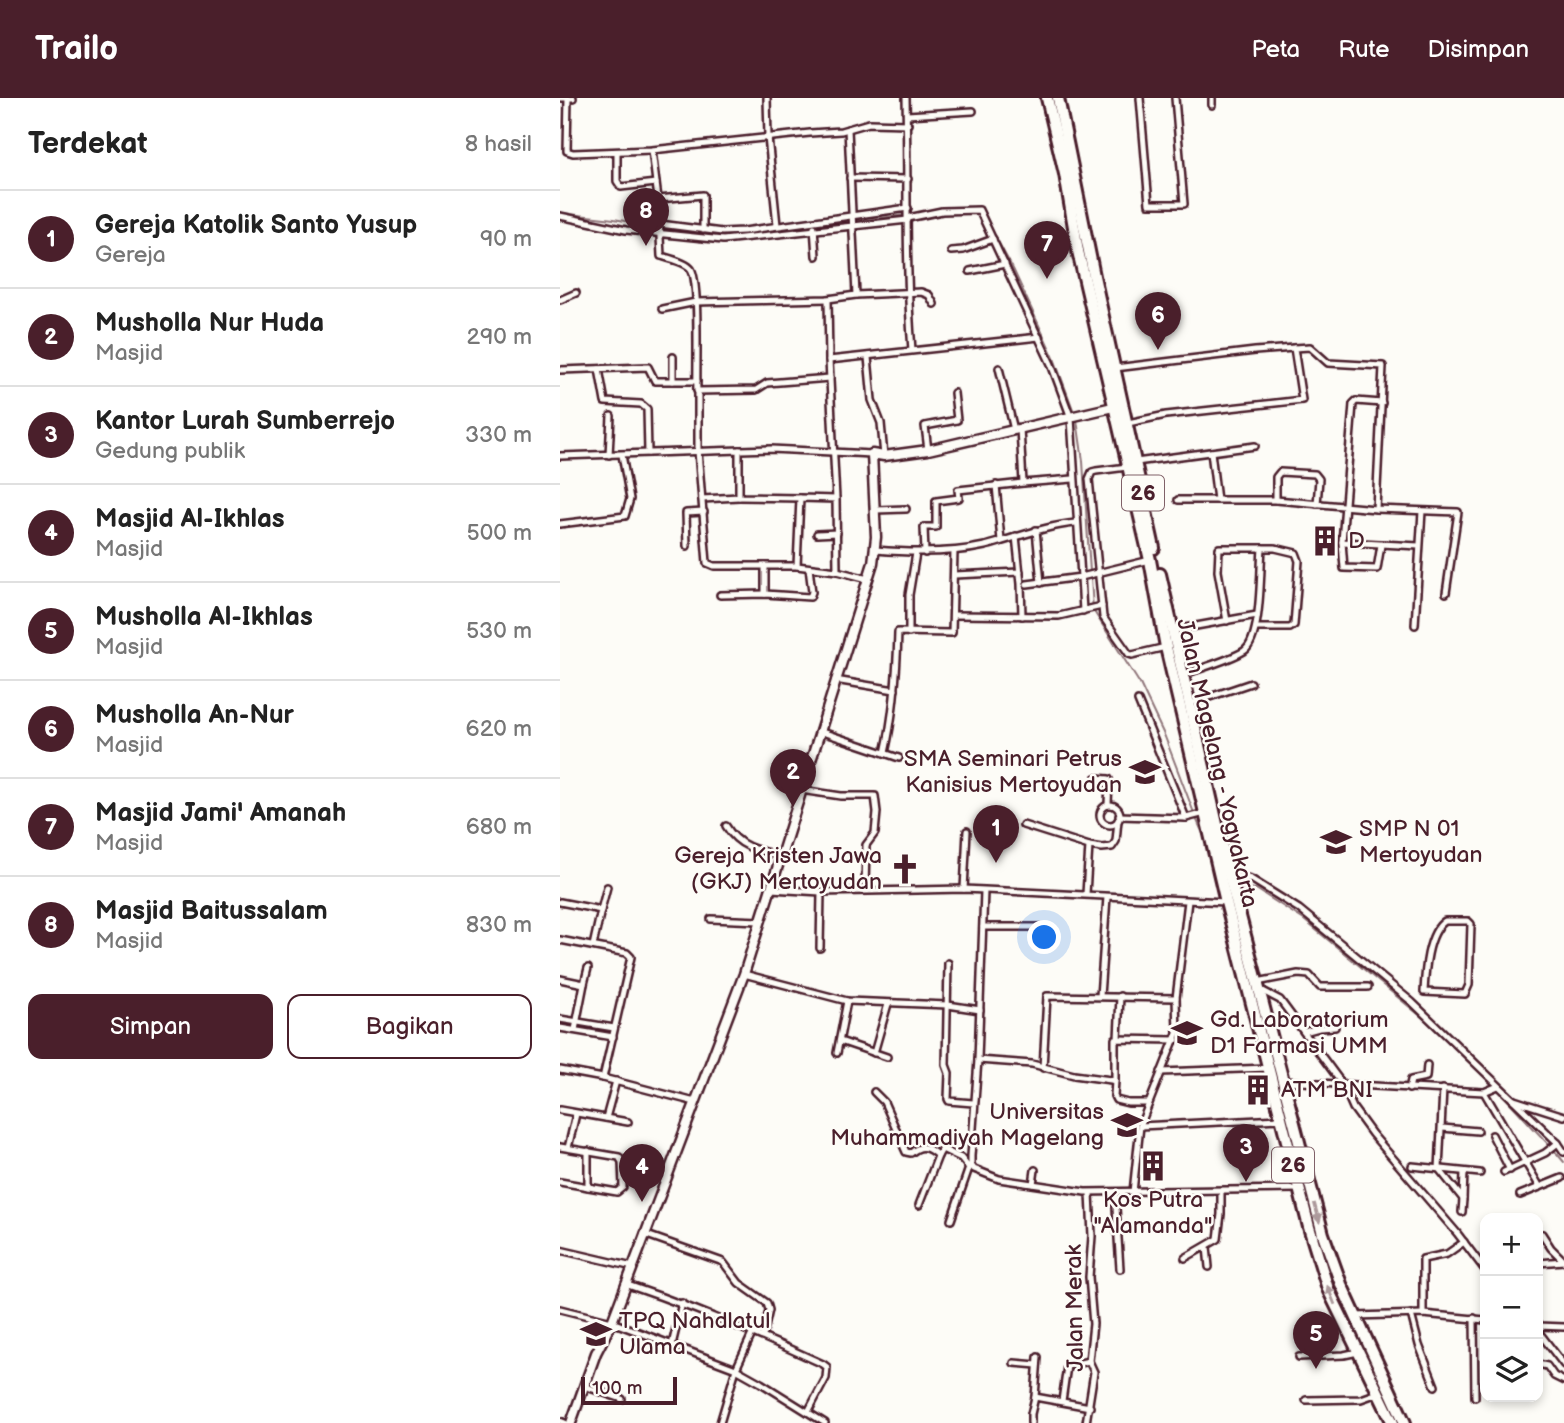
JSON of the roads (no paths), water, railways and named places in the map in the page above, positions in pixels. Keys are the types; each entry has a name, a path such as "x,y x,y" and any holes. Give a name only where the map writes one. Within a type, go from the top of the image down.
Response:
{"highway":[{"name":"Jalan Magelang - Yogyakarta","path":"1047,98 1113,407 1132,464 1189,704 1204,791 1203,814 1226,876 1233,886 1239,909 1283,1081 1300,1189 1328,1289 1393,1423"},
{"name":"Jalan Magelang - Yogyakarta","path":"1058,98 1094,276 1128,423 1132,464 1166,647 1226,876 1226,899 1268,1068 1282,1119 1332,1262 1405,1423"}],"street":[{"path":"560,98 570,98 569,152 652,150 848,129 869,123 908,124"},
{"path":"767,98 777,225"},
{"path":"906,98 908,292 912,350"},
{"path":"1140,98 1149,204 1184,204 1175,98"},
{"path":"906,115 973,110"},
{"path":"848,129 856,295"},
{"path":"652,150 661,256 687,265 692,271 696,302 698,451 708,563 714,566 797,566 837,571 868,579"},
{"path":"617,152 617,183 621,187 656,183"},
{"path":"850,178 908,179"},
{"path":"658,199 703,195 703,230"},
{"path":"560,216 723,240 813,225 942,211 975,209 981,213 1075,417 1073,479 1076,523 1103,617 1129,654 1166,647"},
{"path":"660,229 744,231 777,225 813,225 908,215"},
{"path":"813,225 816,256"},
{"path":"951,251 965,250 992,239"},
{"path":"970,271 1005,264"},
{"path":"662,309 696,302 828,299 908,292 925,293 934,304"},
{"path":"560,300 576,293"},
{"path":"828,299 837,571"},
{"path":"830,360 1037,337"},
{"path":"1115,368 1310,347 1328,363 1383,366 1376,509"},
{"path":"1128,423 1166,415 1302,400 1294,348"},
{"path":"673,357 673,381"},
{"path":"868,357 872,400 881,423 884,456"},
{"path":"560,370 648,367 655,381 697,380"},
{"path":"999,368 1017,429 1023,483"},
{"path":"599,369 605,402 641,404 647,409 648,453"},
{"path":"698,392 751,391 760,389 767,383 830,378"},
{"path":"928,450 925,426 957,420 954,393"},
{"path":"1381,545 1377,569 1343,567 1342,542 1353,404 1356,401 1382,403"},
{"path":"560,456 739,450 834,451 884,456 928,450 1113,407"},
{"path":"609,455 611,416"},
{"path":"1084,611 1090,575 1090,475 1096,471 1132,464 1255,446"},
{"path":"738,498 739,450"},
{"path":"1211,452 1217,500"},
{"path":"571,1423 744,974 782,856 876,550 872,454"},
{"path":"560,524 625,516 630,499 622,455"},
{"path":"1276,500 1277,474 1283,471 1315,474 1319,479 1317,504"},
{"path":"925,553 924,527 936,527 936,501 959,498 958,490 1073,479"},
{"path":"996,485 1001,541"},
{"path":"797,566 800,498"},
{"path":"702,499 836,499"},
{"path":"1178,500 1276,500 1459,513 1446,593"},
{"path":"875,510 906,509"},
{"path":"687,546 686,513 704,512"},
{"path":"1415,625 1422,512"},
{"path":"876,550 916,553 954,551 1036,530 1076,523"},
{"path":"1036,530 1041,583"},
{"path":"817,534 837,533"},
{"path":"1016,536 1022,616"},
{"path":"1342,542 1419,546"},
{"path":"1227,621 1218,571 1218,550 1262,548 1291,551 1299,556 1294,625 1290,628 1256,628"},
{"path":"1182,675 1243,652 1251,643 1256,628 1262,548"},
{"path":"885,753 895,691 898,632 951,633 954,551"},
{"path":"909,633 909,595 916,553"},
{"path":"1027,584 1090,575 1150,560"},
{"path":"765,566 765,594"},
{"path":"720,595 810,597 812,592 809,568"},
{"path":"954,575 1020,572"},
{"path":"953,615 1059,616 1102,606"},
{"path":"1172,631 1257,615"},
{"path":"835,680 895,691"},
{"path":"1189,704 1251,683"},
{"path":"1138,701 1189,817"},
{"path":"819,731 899,758"},
{"path":"1096,778 1109,779 1108,805 1101,812 1101,819 1110,824 1119,818 1189,817 1203,814"},
{"path":"801,790 841,796 875,796 875,833 866,845 865,890"},
{"path":"1023,825 1089,846 1112,847 1116,841 1119,818 1118,809 1108,805"},
{"path":"726,826 736,840 745,846 782,856"},
{"path":"964,889 967,831"},
{"path":"1086,894 1089,846"},
{"path":"1226,876 1251,879 1299,909 1412,1002 1472,1058 1497,1087 1564,1152"},
{"path":"593,947 607,887"},
{"path":"771,889 821,892 964,889 1188,901 1226,899"},
{"path":"951,1220 970,1167 978,1060 985,891"},
{"path":"820,948 821,892"},
{"path":"1100,996 1107,897"},
{"path":"1133,1192 1140,1126 1176,1040 1176,998 1188,901"},
{"path":"560,902 601,910"},
{"path":"711,919 760,921"},
{"path":"1412,1002 1424,992 1456,994 1467,991 1472,930 1468,922 1445,922 1440,925 1428,957 1424,992"},
{"path":"983,927 1043,927"},
{"path":"560,940 627,953 631,957 603,1077"},
{"path":"948,963 948,1101 973,1103"},
{"path":"576,1030 588,968"},
{"path":"744,974 847,1000 948,1005 980,1010"},
{"path":"1258,985 1298,974 1309,975 1320,987 1368,987"},
{"path":"560,979 584,984"},
{"path":"1258,985 1280,1000 1343,1085 1353,1108 1372,1134 1480,1263"},
{"path":"1043,1068 1047,996 1176,998"},
{"path":"1120,996 1118,1039 1115,1039 1114,1096 1116,1100 1128,1103 1148,1103"},
{"path":"837,1053 847,1000"},
{"path":"874,1053 888,1004"},
{"path":"560,1019 614,1028"},
{"path":"1304,1032 1335,1027"},
{"path":"560,1028 613,1037"},
{"path":"1118,1039 1176,1040"},
{"path":"840,1041 887,1056"},
{"path":"978,1060 1032,1064 1115,1082"},
{"path":"1409,1088 1411,1080 1426,1077 1427,1065"},
{"path":"1161,1072 1268,1068"},
{"path":"560,1070 603,1077 695,1102"},
{"path":"606,1118 616,1081"},
{"path":"1283,1081 1486,1091 1497,1087"},
{"path":"1443,1089 1439,1169 1463,1199"},
{"path":"874,1091 884,1102 906,1152 911,1153 924,1147 938,1156"},
{"path":"1486,1091 1540,1187"},
{"path":"1511,1099 1564,1116"},
{"path":"560,1110 628,1122"},
{"path":"568,1148 576,1114"},
{"path":"1140,1126 1282,1119"},
{"path":"1441,1128 1478,1131"},
{"path":"1492,1135 1507,1171 1556,1145"},
{"path":"560,1147 617,1156 621,1159 623,1187 617,1192 560,1182"},
{"path":"919,1205 941,1150 951,1153 970,1167 999,1179 1090,1193 1300,1189"},
{"path":"588,1187 589,1151"},
{"path":"1412,1166 1480,1173"},
{"path":"1033,1184 1035,1170"},
{"path":"1462,1212 1464,1172"},
{"path":"1520,1195 1562,1178"},
{"path":"1115,1192 1120,1269"},
{"path":"1185,1258 1207,1247 1219,1237 1221,1192"},
{"name":"Jalan Merak","path":"1086,1423 1094,1372 1089,1361 1093,1324 1089,1276 1092,1236 1090,1193"},
{"path":"645,1234 723,1262 739,1283 767,1303 769,1310 763,1336"},
{"path":"1543,1236 1564,1261"},
{"path":"1423,1314 1423,1259 1447,1254 1464,1242"},
{"path":"1207,1247 1209,1267"},
{"path":"560,1250 633,1267"},
{"path":"1543,1263 1564,1261"},
{"path":"625,1284 682,1303 763,1336 827,1367 826,1378 808,1412"},
{"path":"672,1345 682,1303"},
{"path":"560,1310 612,1322 736,1369 825,1423"},
{"path":"1412,1314 1419,1345 1436,1386"},
{"path":"1355,1316 1423,1314 1480,1319"},
{"path":"1474,1318 1475,1397"},
{"path":"1543,1329 1564,1327"},
{"path":"720,1423 736,1369 753,1332"},
{"path":"1543,1336 1564,1365"},
{"path":"1299,1357 1359,1352"},
{"path":"1031,1423 1038,1357"},
{"path":"1062,1401 1067,1366 1089,1361"},
{"path":"1014,1363 1037,1365"},
{"path":"1543,1364 1559,1380 1564,1381"},
{"path":"584,1386 622,1399"},
{"path":"1306,1400 1361,1399 1378,1393"},
{"path":"1035,1396 1090,1407"}],"waterway":[{"path":"947,208 969,208"},
{"path":"909,214 924,212"},
{"path":"560,213 657,227"},
{"path":"983,214 1013,269 1054,358 1074,412"},
{"path":"753,234 904,215"},
{"path":"662,228 687,233 747,235"},
{"path":"1077,420 1083,461 1090,572"},
{"path":"1091,577 1093,610 1140,684 1165,737 1194,813"},
{"path":"1196,818 1212,866"},
{"path":"1236,887 1256,889 1304,920 1440,1032"},
{"path":"1491,1082 1549,1145"},
{"path":"1553,1149 1564,1162"}],"place":[{"name":"Masjid Baitussalam","path":"646,246"},
{"name":"Masjid Jami' Amanah","path":"1047,279"},
{"name":"Musholla An-Nur","path":"1158,350"},
{"name":"D","path":"1325,541"},
{"name":"SMA Seminari Petrus Kanisius Mertoyudan","path":"1145,772"},
{"name":"Musholla Nur Huda","path":"793,807"},
{"name":"SMP N 01 Mertoyudan","path":"1336,842"},
{"name":"Gereja Katolik Santo Yusup","path":"996,863"},
{"name":"Gereja Kristen Jawa (GKJ) Mertoyudan","path":"905,869"},
{"name":"Gd. Laboratorium D1 Farmasi UMM","path":"1187,1033"},
{"name":"ATM BNI","path":"1258,1090"},
{"name":"Universitas Muhammadiyah Magelang","path":"1127,1125"},
{"name":"Kos Putra \"Alamanda\"","path":"1153,1166"},
{"name":"Kantor Lurah Sumberrejo","path":"1246,1182"},
{"name":"Masjid Al-Ikhlas","path":"642,1202"},
{"name":"TPQ Nahdlatul Ulama","path":"596,1334"},
{"name":"Musholla Al-Ikhlas","path":"1316,1369"}]}
